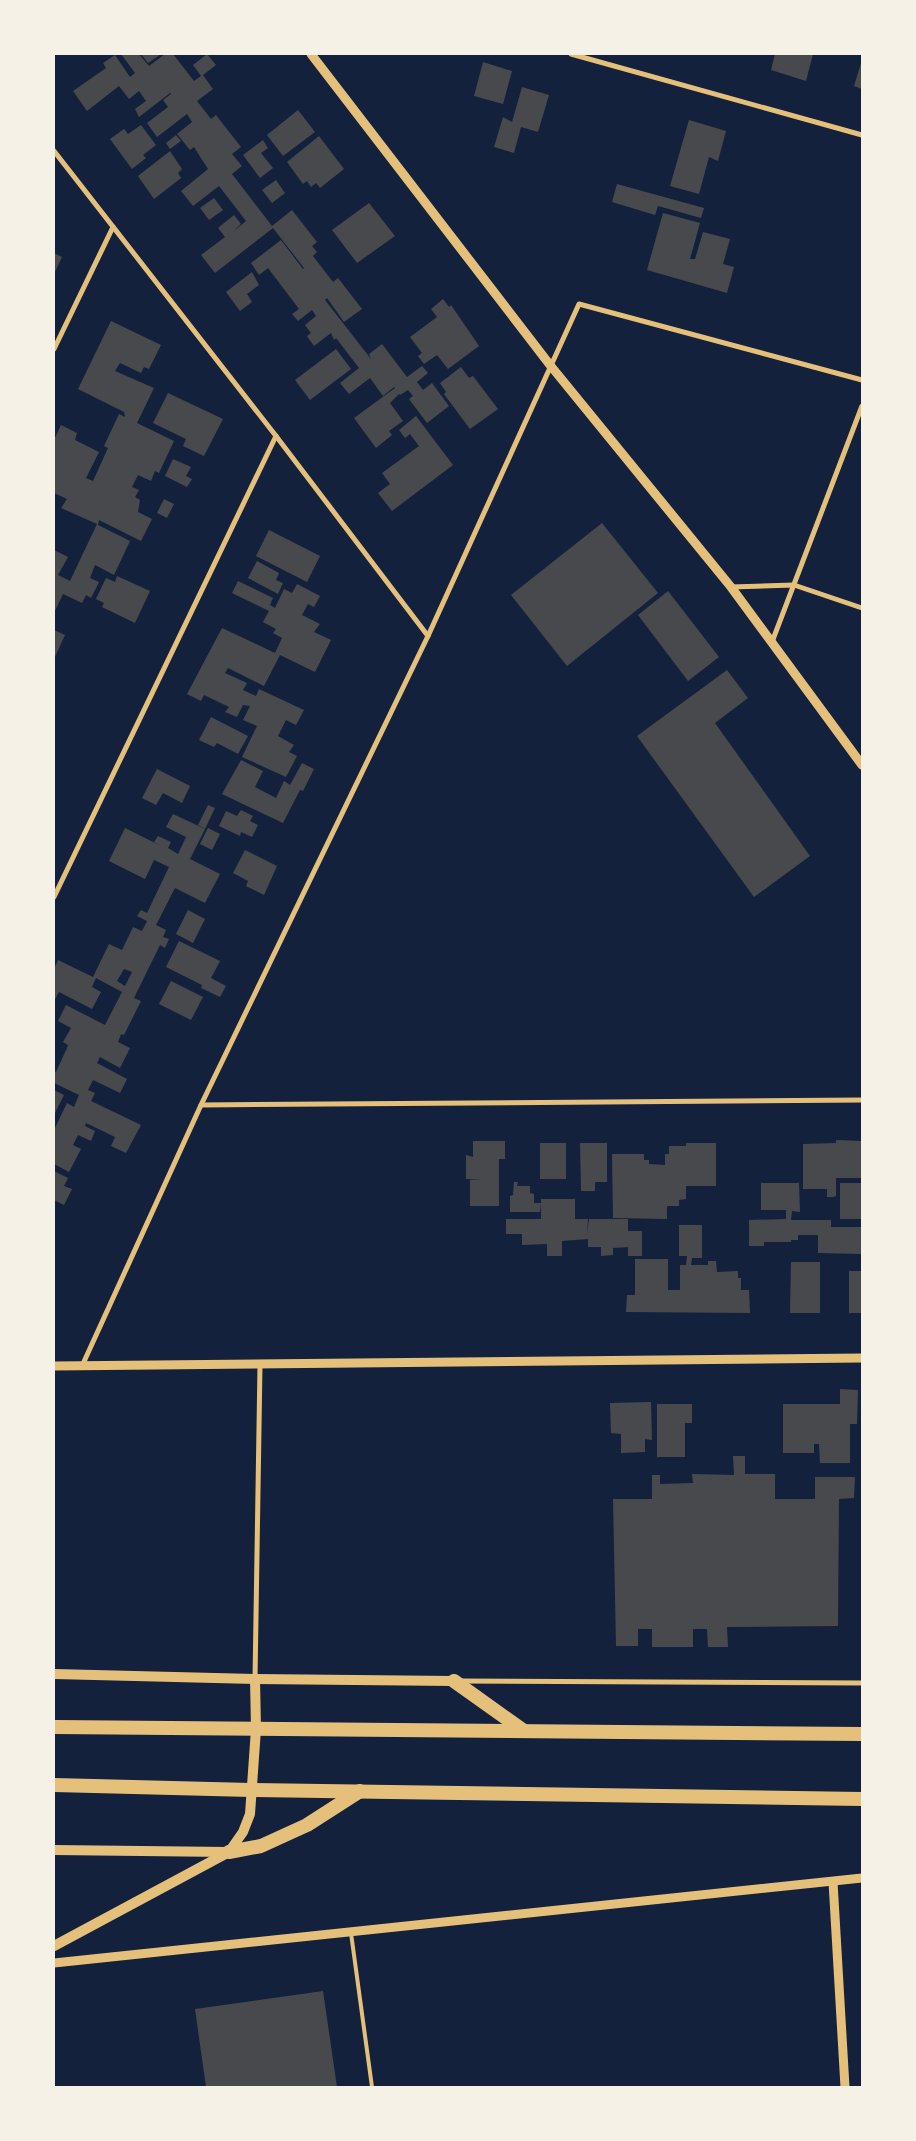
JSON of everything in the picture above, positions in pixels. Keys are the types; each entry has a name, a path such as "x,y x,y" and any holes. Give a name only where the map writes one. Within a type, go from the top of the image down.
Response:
{"highway":[{"path":"454,1681 524,1731"},
{"path":"54,1728 862,1734"},
{"path":"54,1785 251,1790 862,1799"},
{"path":"229,1852 261,1846 308,1825 360,1791"}],"main road":[{"path":"54,1674 454,1681"},
{"path":"54,1946 229,1852 243,1832 250,1814 256,1729 255,1679"},
{"path":"54,1850 229,1852"}],"street":[{"path":"311,54 550,365 731,587 862,765"},
{"path":"571,54 862,135"},
{"path":"54,151 276,436 428,636"},
{"path":"54,350 113,227"},
{"path":"82,1366 201,1105 428,636 579,304 862,380"},
{"path":"772,642 862,406"},
{"path":"54,896 276,436"},
{"path":"731,587 794,585 862,608"},
{"path":"201,1105 862,1100"},
{"path":"54,1366 862,1358"},
{"path":"255,1679 260,1365"},
{"path":"454,1681 862,1683"},
{"path":"54,1963 862,1878"},
{"path":"834,1882 845,2087"}],"lane":[{"path":"350,1932 372,2087"}],"building":[{"path":"121,54 139,54 149,66 165,54 173,54 194,81 201,76 193,65 207,54 216,65 203,75 213,89 197,101 211,119 216,115 241,147 232,154 242,166 232,174 272,226 292,210 317,242 312,246 317,252 313,256 333,282 338,278 362,309 344,322 327,298 325,300 371,359 369,354 382,344 407,377 422,366 428,373 417,382 423,390 432,383 449,406 427,423 409,399 413,396 408,390 399,394 390,403 403,421 389,431 392,435 376,448 354,418 395,388 383,396 370,378 349,394 340,383 359,368 336,338 334,340 331,333 314,346 307,336 311,333 305,325 316,316 312,310 298,321 292,314 299,309 268,268 259,275 251,263 281,240 304,268 273,228 215,273 201,255 225,237 218,228 234,215 241,224 233,232 246,221 219,186 193,206 181,191 208,169 194,147 190,150 177,134 192,122 187,114 157,137 147,123 168,107 163,100 171,94 139,117 135,109 146,101 139,91 129,99 119,86 87,111 73,91 106,68 103,63 115,55 130,77 135,73"},
{"path":"141,54 161,54 148,63"},
{"path":"775,54 813,54 806,81 771,70"},
{"path":"862,60 862,89 854,86"},
{"path":"483,62 512,71 503,104 474,96"},
{"path":"522,87 549,95 538,132 521,127 514,153 494,147 503,117 512,122"},
{"path":"298,110 315,132 283,156 267,135"},
{"path":"689,120 726,131 718,161 709,157 699,194 670,186"},
{"path":"141,125 156,145 143,155 146,158 132,169 110,139 124,129 128,134"},
{"path":"176,135 181,141 170,149 166,143"},
{"path":"319,136 344,169 320,188 316,183 311,187 307,181 303,184 287,162"},
{"path":"263,140 268,148 261,153 273,168 260,178 243,155"},
{"path":"170,151 182,169 178,173 181,178 154,199 138,176"},
{"path":"276,180 285,193 272,203 262,190"},
{"path":"617,184 704,208 701,218 658,206 655,215 612,202"},
{"path":"214,198 223,210 209,220 200,208"},
{"path":"369,203 395,236 357,263 332,230"},
{"path":"663,213 700,223 690,259 695,259 703,232 730,239 723,264 734,267 727,293 647,270"},
{"path":"54,253 62,257 54,274"},
{"path":"252,272 259,285 247,294 252,302 240,311 226,292"},
{"path":"443,299 449,307 451,305 479,346 448,369 437,355 424,364 418,356 422,353 410,337 437,317 431,309"},
{"path":"111,321 161,345 149,369 144,367 141,373 120,363 115,371 154,388 137,423 174,441 159,473 155,471 151,481 138,475 132,487 139,490 135,497 140,500 138,512 152,519 141,541 99,520 98,525 130,541 114,575 95,565 90,578 99,582 91,598 86,595 82,603 63,594 54,613 54,550 68,557 58,575 70,581 97,524 61,508 67,499 54,493 54,440 61,425 77,433 75,440 99,452 86,478 93,481 108,448 104,446 119,414 125,417 124,412 78,389"},
{"path":"336,349 351,369 310,400 295,380"},
{"path":"461,367 469,378 473,376 498,409 470,429 444,394 446,392 440,383"},
{"path":"168,393 223,419 204,456 183,446 186,439 153,423"},
{"path":"416,416 453,465 392,511 378,493 390,484 382,473 419,446 410,434 405,438 399,430"},
{"path":"173,459 191,467 186,476 192,479 187,487 165,476"},
{"path":"164,499 174,504 167,518 157,513"},
{"path":"602,523 658,593 567,666 511,595"},
{"path":"269,530 320,556 307,582 256,556"},
{"path":"257,561 279,573 276,580 283,583 278,594 248,578"},
{"path":"117,576 150,591 135,623 102,607 104,603 96,599 106,578 115,582"},
{"path":"238,581 273,598 270,605 275,608 284,589 292,593 297,584 320,596 314,607 308,604 302,615 320,624 314,632 331,640 315,672 280,655 264,686 228,668 225,673 247,683 243,690 256,696 259,689 304,710 296,725 286,720 278,736 294,745 289,752 297,756 286,777 242,757 257,726 243,720 250,706 243,705 237,717 225,712 229,707 204,695 201,701 187,694 222,628 275,653 282,638 273,633 276,629 263,622 269,611 232,593"},
{"path":"668,591 719,657 688,681 638,615"},
{"path":"54,630 65,635 54,659"},
{"path":"727,670 748,698 715,723 810,856 754,897 637,736"},
{"path":"211,717 248,736 238,754 217,743 214,747 199,740"},
{"path":"241,760 263,771 255,787 276,798 284,781 290,785 302,763 314,769 303,791 300,790 283,823 222,794"},
{"path":"157,769 190,786 182,803 163,793 156,805 142,798"},
{"path":"208,805 215,808 205,829 198,825"},
{"path":"241,810 253,816 250,821 258,825 252,837 241,832 240,836 219,826 226,811 237,816"},
{"path":"173,814 205,829 190,859 220,874 205,903 175,888 156,925 166,930 163,937 169,939 165,948 160,945 134,998 141,1001 124,1035 121,1034 118,1042 130,1048 120,1068 100,1057 97,1063 127,1079 120,1093 93,1080 88,1090 95,1093 91,1101 141,1125 126,1153 111,1146 115,1137 86,1123 85,1126 95,1131 91,1141 78,1135 73,1145 81,1149 69,1172 54,1164 54,1127 67,1103 74,1107 79,1095 54,1083 54,1071 56,1072 67,1048 68,1045 63,1042 71,1028 58,1021 66,1005 105,1025 122,992 96,978 92,987 101,992 92,1009 59,992 54,1001 54,969 58,960 93,977 109,944 122,950 133,927 142,931 147,921 137,916 141,910 147,913 169,867 154,860 145,879 109,861 125,828 161,846 154,842 158,836 171,842 168,848 178,854 186,837 166,827","holes":["124,969 132,972 125,986 117,981"]},
{"path":"208,828 220,834 212,850 200,844"},
{"path":"245,850 277,866 264,895 246,886 248,881 233,873"},
{"path":"188,910 205,919 193,943 176,934"},
{"path":"179,941 220,961 211,978 226,986 220,997 201,988 202,985 166,967"},
{"path":"171,981 203,997 191,1020 159,1004"},
{"path":"54,1090 64,1095 54,1115"},
{"path":"836,1140 862,1141 862,1178 836,1178 836,1196 833,1197 827,1197 827,1189 803,1189 803,1144 836,1143"},
{"path":"473,1141 505,1141 505,1159 499,1159 499,1206 470,1206 470,1180 482,1180 466,1179 466,1155 473,1157"},
{"path":"540,1143 566,1143 566,1179 540,1179"},
{"path":"580,1143 607,1143 607,1182 595,1182 595,1191 581,1191"},
{"path":"686,1143 716,1143 716,1186 686,1186 686,1199 679,1200 679,1206 667,1206 667,1219 613,1218 612,1154 644,1154 644,1160 649,1160 649,1164 665,1165 665,1154 669,1154 669,1146 686,1146"},
{"path":"54,1171 68,1178 64,1186 72,1189 64,1205 54,1200"},
{"path":"514,1182 518,1182 517,1186 530,1186 530,1193 534,1194 534,1203 541,1203 540,1212 510,1212 510,1196 513,1195"},
{"path":"761,1183 799,1183 800,1212 792,1211 791,1220 831,1220 831,1227 862,1227 862,1254 818,1253 818,1235 798,1235 798,1240 791,1240 791,1242 764,1242 764,1246 749,1246 749,1220 786,1219 786,1210 761,1210"},
{"path":"840,1183 862,1183 862,1219 840,1219"},
{"path":"541,1199 575,1199 575,1219 588,1219 587,1234 589,1219 628,1219 628,1231 642,1231 642,1256 628,1256 628,1247 613,1248 613,1255 601,1256 601,1247 588,1247 588,1239 562,1241 562,1256 547,1256 547,1244 522,1245 522,1234 506,1234 506,1219 541,1219"},
{"path":"679,1225 702,1225 702,1258 692,1258 691,1265 708,1265 708,1261 716,1261 717,1272 738,1271 738,1278 741,1278 741,1290 749,1290 750,1313 626,1312 627,1295 635,1295 635,1259 668,1259 668,1290 680,1290 680,1265 686,1265 687,1256 679,1256"},
{"path":"791,1262 820,1262 820,1313 790,1313"},
{"path":"849,1271 862,1271 862,1313 849,1313"},
{"path":"840,1389 858,1390 857,1424 850,1424 850,1463 820,1463 819,1444 814,1444 814,1453 783,1453 783,1404 840,1404"},
{"path":"651,1402 652,1440 645,1439 645,1452 621,1453 621,1434 611,1433 610,1403"},
{"path":"657,1404 692,1404 692,1423 685,1423 685,1457 657,1457"},
{"path":"733,1456 745,1456 745,1474 775,1474 775,1499 815,1499 815,1477 855,1477 854,1498 839,1499 838,1626 727,1627 728,1647 708,1647 707,1629 693,1629 693,1647 652,1647 652,1629 638,1629 638,1646 616,1646 613,1499 652,1499 652,1475 660,1475 660,1484 693,1483 692,1474 734,1475"},
{"path":"323,1991 337,2087 206,2087 195,2009"}]}
